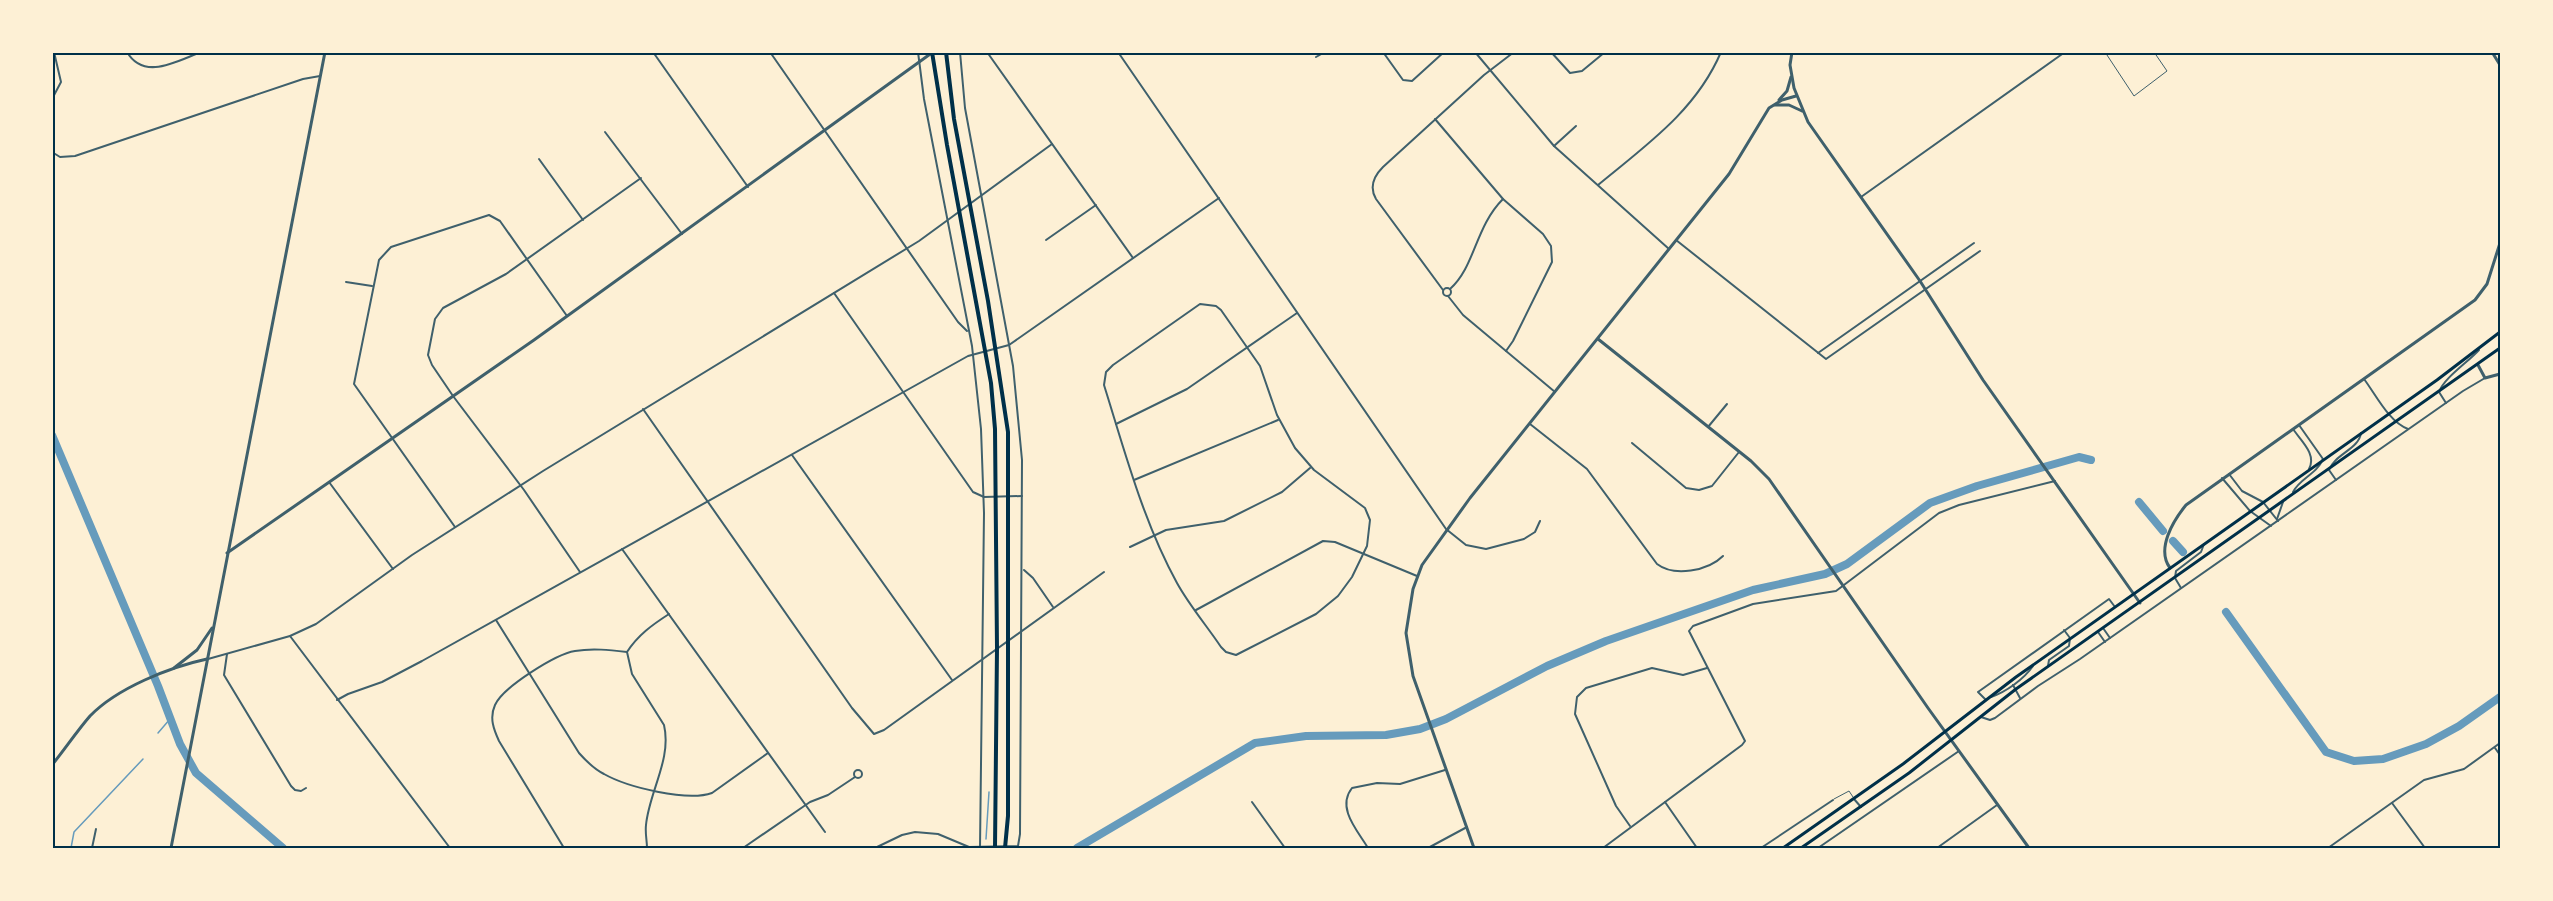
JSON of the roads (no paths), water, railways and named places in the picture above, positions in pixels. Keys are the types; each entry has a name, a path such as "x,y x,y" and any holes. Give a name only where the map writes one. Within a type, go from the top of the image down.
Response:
{"main road":[{"path":"946,52 954,119 1008,432 1008,816 1005,847"},
{"path":"933,53 934,76 986,352 995,429 997,496 995,847"},
{"path":"1786,848 2035,663 2500,332"},
{"path":"1802,849 1909,773 2016,689 2500,348"}],"street":[{"path":"52,99 61,82 54,52"},
{"path":"127,52 138,65 150,69 201,52"},
{"path":"171,849 325,52"},
{"path":"653,52 748,187"},
{"path":"770,52 906,249 958,322 968,331"},
{"path":"918,52 973,355 981,429 984,497 980,848"},
{"path":"875,849 902,834 915,832 938,834 962,845 980,848 1018,846 1020,834 1023,569 1019,416 1010,345 966,108 960,52"},
{"path":"987,52 1133,258"},
{"path":"1118,52 1446,529 1466,546 1486,549 1524,539 1535,532 1540,521"},
{"path":"1316,57 1325,52"},
{"path":"1383,52 1403,80 1412,81 1444,52"},
{"path":"1475,52 1554,146 1669,249"},
{"path":"1514,52 1491,72 1484,75 1383,167 1374,180 1373,195 1443,290 1443,294 1448,296 1463,315 1556,392"},
{"path":"1551,52 1570,73 1582,71 1605,52"},
{"path":"1598,185 1679,116 1703,87 1721,52"},
{"path":"1474,849 1413,676 1406,622 1417,576 1446,529 1729,174 1773,105 1785,96 1791,76 1792,52"},
{"path":"1861,197 2066,52"},
{"path":"2492,52 2500,64"},
{"path":"227,553 567,316 933,53"},
{"path":"52,152 60,157 75,156 303,79 321,76"},
{"path":"1791,76 1802,111 1920,281 1977,370 2140,603"},
{"path":"1773,105 1796,96"},
{"path":"1773,105 1789,105 1802,111"},
{"path":"1435,119 1503,199 1549,241 1553,254 1552,262 1524,322 1506,351"},
{"path":"1554,146 1576,126"},
{"path":"605,132 682,234"},
{"path":"52,765 91,716 124,690 190,663 290,636 316,624 454,527 906,249 1052,144"},
{"path":"539,159 583,220"},
{"path":"580,573 453,396 428,355 439,312 448,304 506,274 640,178"},
{"path":"337,700 382,682 973,355 1010,345 1219,198"},
{"path":"1448,296 1450,289 1463,274 1486,219 1503,199"},
{"path":"1046,240 1096,204"},
{"path":"454,527 356,388 354,379 379,260 386,251 461,223 483,216 495,217 567,316"},
{"path":"1676,240 1826,359 1980,251"},
{"path":"1818,353 1974,243"},
{"path":"2170,568 2164,554 2167,539 2177,516 2193,499 2464,309 2487,284 2500,243"},
{"path":"346,282 372,286"},
{"path":"1443,290 1450,289"},
{"path":"834,293 973,492 984,497 1022,496"},
{"path":"1202,304 1216,306 1221,310 1248,348 1260,366 1279,419 1295,448 1311,467 1359,504 1368,514 1370,536 1345,587 1329,604 1316,614 1241,654 1230,654 1221,647 1178,585 1154,536 1104,385 1106,372 1112,366 1202,304"},
{"path":"1116,424 1187,389 1298,312"},
{"path":"1859,324 1864,332"},
{"path":"1597,339 1739,452 1769,479 2028,849"},
{"path":"2446,403 2439,392 2442,384 2466,365 2483,345"},
{"path":"2478,365 2485,378"},
{"path":"1980,717 1990,720 1995,718 2446,403 2485,378 2500,374"},
{"path":"2364,379 2400,426 2408,429"},
{"path":"1708,427 1727,404"},
{"path":"643,409 852,708 874,734 884,730 1104,572"},
{"path":"1134,480 1279,419"},
{"path":"1530,424 1587,469 1657,564 1664,569 1676,572 1686,570 1716,563 1723,556"},
{"path":"2293,495 2297,485 2319,468 2323,459 2298,425"},
{"path":"2293,429 2312,456 2309,469"},
{"path":"2336,480 2329,470 2332,461 2359,442 2361,433"},
{"path":"1632,443 1686,488 1699,490 1712,486 1739,452"},
{"path":"792,455 952,681"},
{"path":"1130,547 1174,528 1224,521 1282,492 1311,467"},
{"path":"2228,474 2242,491 2263,502 2277,520"},
{"path":"2222,478 2250,511 2271,526"},
{"path":"1603,849 1742,746 1744,741 1689,631 1694,626 1753,604 1836,591 1939,513 1959,505 2055,481"},
{"path":"329,482 393,569"},
{"path":"2277,520 2284,501"},
{"path":"1196,610 1323,541 1335,542 1417,576"},
{"path":"2181,588 2175,578 2176,571 2201,552 2204,544"},
{"path":"622,549 825,832"},
{"path":"1023,569 1033,578 1053,607"},
{"path":"2035,663 2029,673 1999,695 1984,700 1977,692 2109,599 2115,607"},
{"path":"627,652 649,627 669,614"},
{"path":"496,620 586,761 612,778 686,797 712,793 768,753"},
{"path":"168,672 197,650 214,624"},
{"path":"2103,628 2110,638"},
{"path":"2047,668 2049,660 2069,646 2070,638 2064,630"},
{"path":"2098,632 2105,642"},
{"path":"290,636 450,849"},
{"path":"564,849 499,741 492,723 494,706 509,688 572,651 627,652"},
{"path":"627,652 632,674 664,725 666,734 664,757 645,828 647,849"},
{"path":"227,654 224,675 237,699 291,786 301,791 306,788"},
{"path":"1631,827 1616,806 1575,714 1574,705 1577,698 1586,688 1652,668 1683,675 1707,668"},
{"path":"2013,685 2021,698"},
{"path":"2328,849 2334,847 2424,780 2464,769 2500,743"},
{"path":"2494,747 2500,756"},
{"path":"1818,849 1959,751"},
{"path":"1368,849 1345,805 1352,788 1365,784 1400,784 1445,771"},
{"path":"743,849 806,805 828,795 855,777"},
{"path":"1854,799 1861,807"},
{"path":"1761,849 1833,800"},
{"path":"1665,801 1697,849"},
{"path":"1252,802 1286,849"},
{"path":"2392,803 2425,849"},
{"path":"1937,849 1998,805"},
{"path":"1428,849 1467,827"},
{"path":"92,849 96,829"}],"lane":[{"path":"2105,52 2134,96 2167,71 2154,52"},
{"path":"1833,800 1849,791 1854,799"}],"waterway":[{"path":"52,435 158,686 180,744 196,773 283,848"},
{"path":"1077,848 1255,743 1306,736 1386,735 1420,729 1446,719 1547,666 1606,641 1753,590 1825,574 1847,564 1930,503 1977,486 2079,457 2091,460"},
{"path":"2139,502 2163,531"},
{"path":"2173,541 2183,552"},
{"path":"2226,612 2326,752 2354,761 2383,759 2426,744 2459,726 2500,697"},
{"path":"158,733 170,719"},
{"path":"71,848 74,832 143,759"},
{"path":"986,839 989,792"}]}
